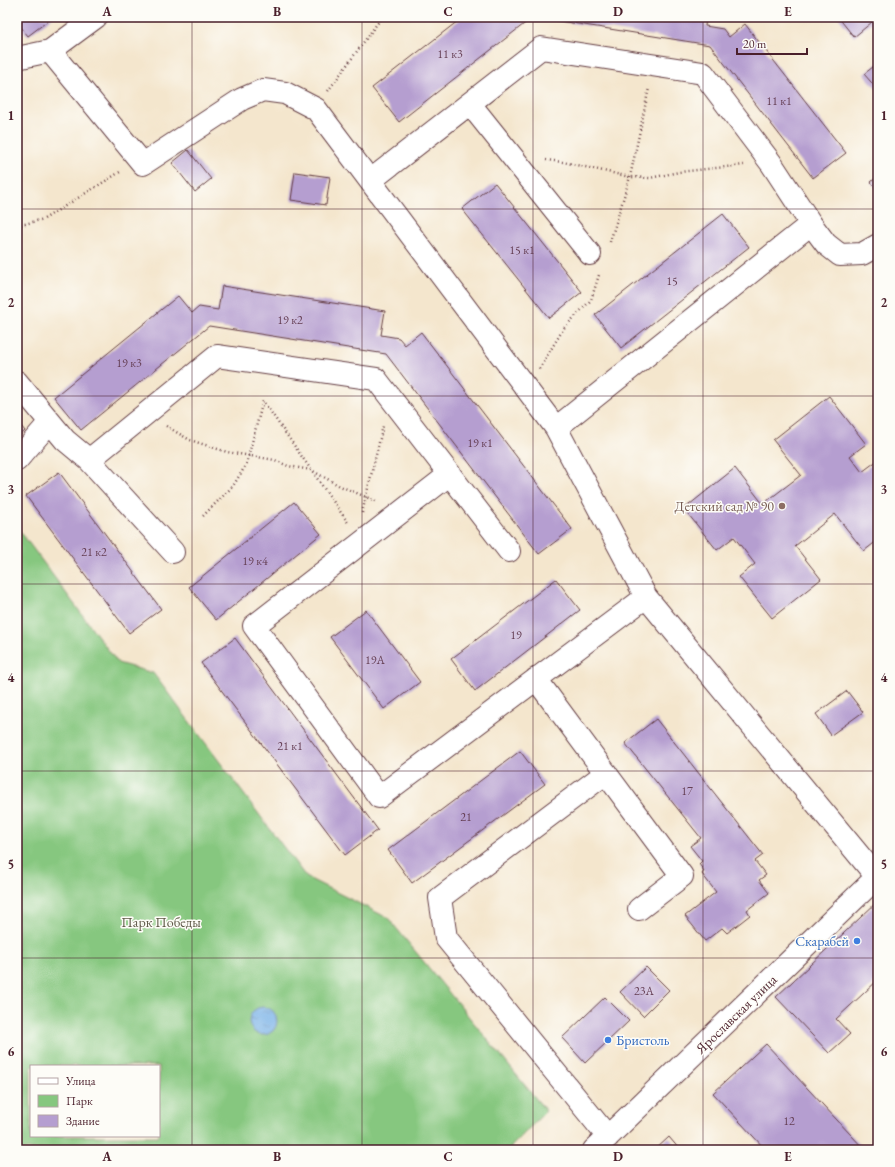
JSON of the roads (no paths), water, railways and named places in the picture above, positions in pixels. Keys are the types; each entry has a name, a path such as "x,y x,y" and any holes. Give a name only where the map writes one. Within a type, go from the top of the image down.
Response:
{"street":[{"path":"17,58 50,51 96,17"},
{"path":"371,180 541,48 703,73 770,162 826,244 840,255 862,254 878,245"},
{"path":"50,51 143,164 242,99 262,90 285,93 316,109 371,180 556,428 646,596 878,877"},
{"path":"470,104 590,254"},
{"path":"556,428 811,224"},
{"path":"90,460 217,356 376,379 509,551"},
{"path":"17,382 65,440 90,460 173,552"},
{"path":"17,460 50,422"},
{"path":"450,474 254,626 379,797 646,596"},
{"path":"536,679 682,876 639,909"},
{"path":"601,1143 446,938 440,898 606,773"},
{"name":"Ярославская улица","path":"601,1143 878,877"}],"water":[{"path":"263,1007 273,1011 277,1021 273,1031 263,1035 253,1031 249,1021 253,1011"}],"place":[{"name":"Детский сад № 90","path":"782,506"},
{"name":"Скарабей","path":"857,941"},
{"name":"Бристоль","path":"608,1040"}],"park label":[{"name":"Парк Победы","path":"161,922"}]}
